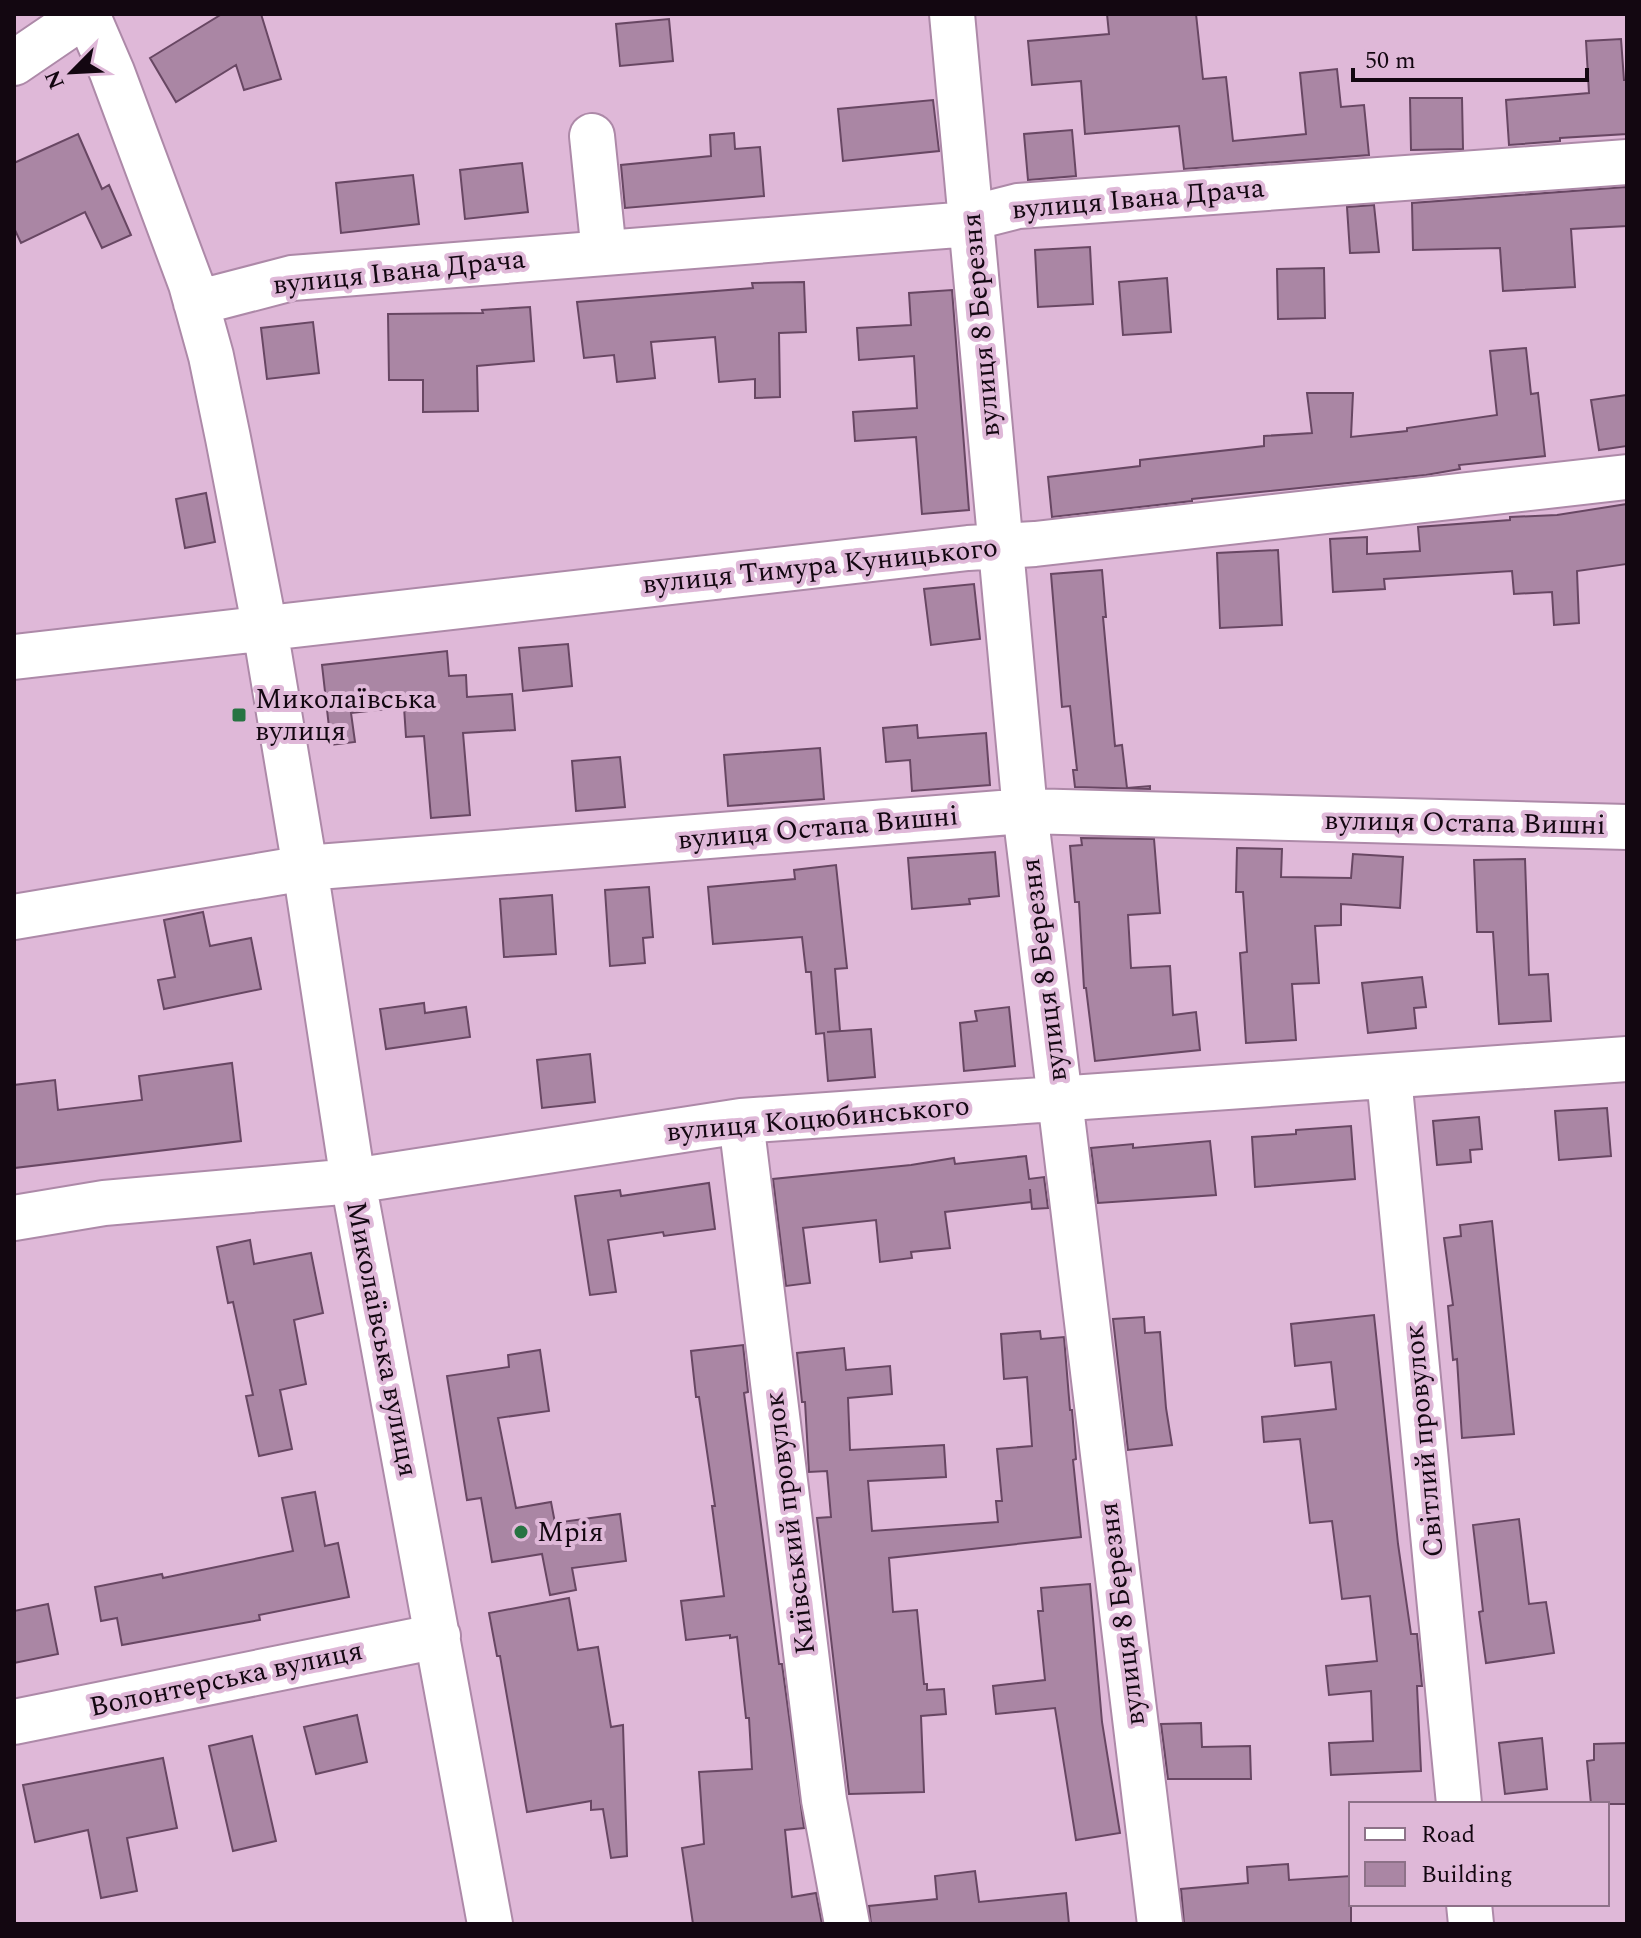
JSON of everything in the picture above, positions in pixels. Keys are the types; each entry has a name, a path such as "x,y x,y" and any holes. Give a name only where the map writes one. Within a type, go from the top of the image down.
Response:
{"street":[{"path":"14,63 87,14"},
{"name":"Миколаївська вулиця","path":"87,14 112,72 196,303 228,438 265,629 353,1181 490,1924"},
{"name":"вулиця 8 Березня","path":"952,14 1025,811 1160,1924"},
{"path":"592,136 604,253"},
{"name":"вулиця Івана Драча","path":"196,303 292,278 957,225 971,218 1018,206 1627,162"},
{"name":"вулиця Тимура Куницького","path":"14,657 1627,477"},
{"name":"вулиця Остапа Вишні","path":"14,917 305,868 1025,811 1627,827"},
{"name":"вулиця Коцюбинського","path":"14,1218 104,1203 353,1181 741,1121 1627,1059"},
{"name":"Світлий провулок","path":"1389,1077 1459,1802"},
{"name":"Київський провулок","path":"741,1121 824,1800 847,1924"},
{"name":"Волонтерська вулиця","path":"14,1722 438,1636"}],"building":[{"path":"222,14 261,14 281,79 244,90 236,65 176,102 150,58"},
{"path":"1107,14 1196,14 1203,79 1226,77 1233,141 1306,134 1300,73 1337,69 1341,107 1364,105 1369,155 1184,169 1179,126 1085,134 1081,81 1032,85 1028,41 1109,34"},
{"path":"669,19 673,61 620,66 616,24"},
{"path":"1621,39 1624,80 1627,80 1627,134 1509,145 1506,100 1589,93 1586,41"},
{"path":"1410,98 1462,98 1463,149 1411,150"},
{"path":"933,100 939,151 843,161 838,109"},
{"path":"1072,130 1076,176 1028,180 1024,134"},
{"path":"734,133 735,149 760,147 764,196 625,208 621,165 711,156 710,135"},
{"path":"78,134 102,189 109,185 131,235 102,248 85,212 21,243 14,228 14,163"},
{"path":"522,163 528,212 465,219 460,170"},
{"path":"413,175 419,224 341,233 336,183"},
{"path":"1626,187 1627,226 1571,229 1575,287 1503,291 1500,248 1413,250 1412,203"},
{"path":"1374,205 1379,252 1350,253 1347,207"},
{"path":"1090,247 1093,304 1038,307 1035,250"},
{"path":"1324,268 1325,318 1278,319 1277,269"},
{"path":"1167,278 1171,332 1123,335 1119,282"},
{"path":"804,282 806,332 779,333 780,397 755,398 755,379 719,382 715,337 651,342 655,378 617,382 614,355 584,358 577,302 753,288 752,283"},
{"path":"952,290 969,510 922,514 916,437 855,441 853,412 917,408 914,356 859,360 857,328 911,325 909,293"},
{"path":"530,307 534,361 477,366 478,411 423,412 423,380 389,380 388,314 483,313 482,310"},
{"path":"313,322 319,373 267,379 261,328"},
{"path":"1526,348 1531,394 1538,393 1545,456 1459,465 1460,469 1426,475 1052,517 1048,477 1140,466 1140,460 1264,446 1264,436 1312,433 1307,393 1353,393 1351,437 1407,431 1407,428 1497,415 1490,351"},
{"path":"1627,395 1627,446 1599,450 1591,400"},
{"path":"206,493 215,542 185,548 176,499"},
{"path":"1627,504 1627,564 1577,571 1579,623 1554,625 1552,592 1514,594 1512,571 1384,579 1385,589 1333,592 1330,539 1367,537 1367,554 1420,551 1418,527 1557,515"},
{"path":"1278,550 1282,625 1220,628 1217,553"},
{"path":"1102,570 1106,617 1103,617 1115,746 1122,745 1127,788 1150,786 1150,789 1075,787 1073,770 1077,770 1070,706 1062,707 1051,574"},
{"path":"974,584 980,639 931,645 924,589"},
{"path":"568,644 572,686 523,691 519,648"},
{"path":"447,651 449,676 466,675 467,697 512,694 515,730 463,733 470,815 431,818 424,736 406,737 404,707 351,713 355,742 331,745 322,665"},
{"path":"917,725 918,738 986,733 990,785 912,791 910,760 886,762 883,728"},
{"path":"820,748 824,799 728,806 724,755"},
{"path":"620,757 625,807 576,811 572,761"},
{"path":"1081,838 1154,839 1160,913 1128,915 1131,968 1170,966 1173,1015 1196,1012 1200,1050 1095,1061 1084,988 1079,902 1075,902 1070,846 1082,845"},
{"path":"1237,848 1282,849 1281,877 1351,878 1353,854 1403,857 1400,908 1341,904 1341,925 1315,926 1319,983 1292,984 1296,1040 1246,1043 1240,953 1247,952 1243,892 1236,892"},
{"path":"995,852 999,896 969,899 970,904 912,909 908,858"},
{"path":"1525,859 1529,975 1548,974 1551,1021 1499,1024 1493,932 1477,932 1474,860"},
{"path":"836,865 847,968 835,969 840,1031 827,1032 871,1029 875,1077 828,1081 824,1033 816,1034 811,972 806,972 802,937 713,944 708,887 795,879 794,870"},
{"path":"649,887 653,937 643,938 645,963 610,966 605,890"},
{"path":"552,895 556,954 504,957 500,899"},
{"path":"203,912 210,946 251,938 261,989 164,1009 158,980 175,977 164,920"},
{"path":"1422,977 1426,1007 1414,1008 1416,1028 1368,1033 1362,983"},
{"path":"424,1003 425,1013 466,1007 470,1037 386,1049 380,1009"},
{"path":"1009,1007 1015,1066 964,1071 960,1023 977,1021 975,1011"},
{"path":"590,1054 595,1102 542,1108 537,1060"},
{"path":"232,1063 241,1141 14,1168 14,1085 55,1080 58,1110 142,1100 139,1076"},
{"path":"1607,1108 1611,1156 1559,1160 1555,1111"},
{"path":"1479,1117 1482,1149 1470,1150 1471,1162 1437,1165 1433,1121"},
{"path":"1351,1126 1355,1179 1255,1187 1252,1137"},
{"path":"1210,1141 1216,1195 1098,1203 1091,1148 1133,1144 1133,1148"},
{"path":"1026,1156 1029,1179 1044,1177 1048,1208 1032,1209 1030,1189 1031,1202 945,1212 950,1248 911,1252 912,1258 880,1262 876,1220 803,1228 810,1283 786,1286 773,1179 954,1158 955,1164"},
{"path":"709,1183 715,1229 608,1240 616,1292 590,1295 575,1196 620,1190 621,1196"},
{"path":"1492,1221 1514,1434 1462,1438 1457,1359 1453,1360 1448,1306 1453,1305 1444,1238 1461,1236 1460,1225"},
{"path":"250,1240 254,1264 311,1253 323,1313 294,1320 306,1384 280,1390 292,1449 259,1456 246,1396 253,1395 233,1302 228,1303 217,1247"},
{"path":"1374,1315 1398,1544 1411,1634 1417,1634 1422,1686 1417,1686 1421,1771 1331,1775 1329,1743 1373,1741 1371,1691 1329,1695 1326,1666 1377,1661 1370,1596 1342,1599 1332,1521 1310,1523 1300,1439 1264,1442 1262,1417 1336,1409 1331,1362 1295,1366 1291,1324"},
{"path":"1144,1317 1145,1333 1160,1332 1172,1445 1128,1450 1113,1319"},
{"path":"1040,1331 1041,1339 1064,1337 1081,1537 889,1558 893,1612 917,1610 924,1684 927,1684 927,1690 944,1689 946,1714 921,1716 924,1792 849,1794 817,1518 831,1517 827,1471 809,1472 805,1402 802,1402 797,1353 844,1348 846,1370 890,1366 892,1394 848,1398 850,1450 944,1445 946,1477 868,1481 872,1531 998,1522 996,1501 1002,1501 997,1449 1032,1446 1027,1377 1004,1379 1001,1334"},
{"path":"743,1345 748,1392 744,1393 804,1828 785,1830 792,1897 816,1893 822,1924 693,1924 682,1848 704,1844 699,1772 752,1769 749,1718 746,1718 737,1637 730,1638 730,1635 686,1640 681,1601 724,1596 712,1506 715,1506 691,1351"},
{"path":"540,1350 549,1411 498,1418 516,1508 551,1502 555,1523 620,1514 626,1561 572,1568 576,1590 550,1595 542,1554 492,1562 481,1498 467,1500 447,1376 509,1367 508,1355"},
{"path":"315,1492 325,1546 338,1543 349,1597 259,1615 260,1620 122,1645 117,1618 101,1621 95,1587 162,1574 163,1578 293,1551 282,1498"},
{"path":"1519,1519 1529,1604 1546,1602 1554,1653 1486,1663 1473,1525"},
{"path":"1090,1584 1102,1722 1120,1833 1076,1840 1055,1708 996,1714 993,1686 1045,1680 1038,1611 1043,1611 1041,1588"},
{"path":"569,1598 578,1650 598,1647 611,1727 623,1725 627,1856 611,1858 603,1809 591,1810 591,1801 527,1812 500,1656 497,1656 489,1613"},
{"path":"48,1604 58,1654 14,1663 14,1611"},
{"path":"357,1715 367,1762 316,1774 304,1727"},
{"path":"1201,1723 1202,1747 1250,1746 1251,1779 1168,1779 1161,1724"},
{"path":"252,1736 276,1841 233,1851 209,1746"},
{"path":"1542,1738 1547,1789 1505,1794 1499,1743"},
{"path":"1627,1743 1627,1804 1591,1802 1587,1761 1594,1760 1594,1744"},
{"path":"163,1758 177,1828 127,1838 137,1891 101,1898 88,1830 35,1842 23,1785"},
{"path":"1288,1864 1289,1880 1349,1876 1351,1924 1184,1924 1181,1889 1248,1883 1247,1867"},
{"path":"975,1871 979,1902 1066,1893 1069,1924 871,1924 869,1906 937,1899 935,1876"}],"place":[{"name":"Миколаївська вулиця","path":"239,715"},
{"name":"Мрія","path":"521,1532"}]}
